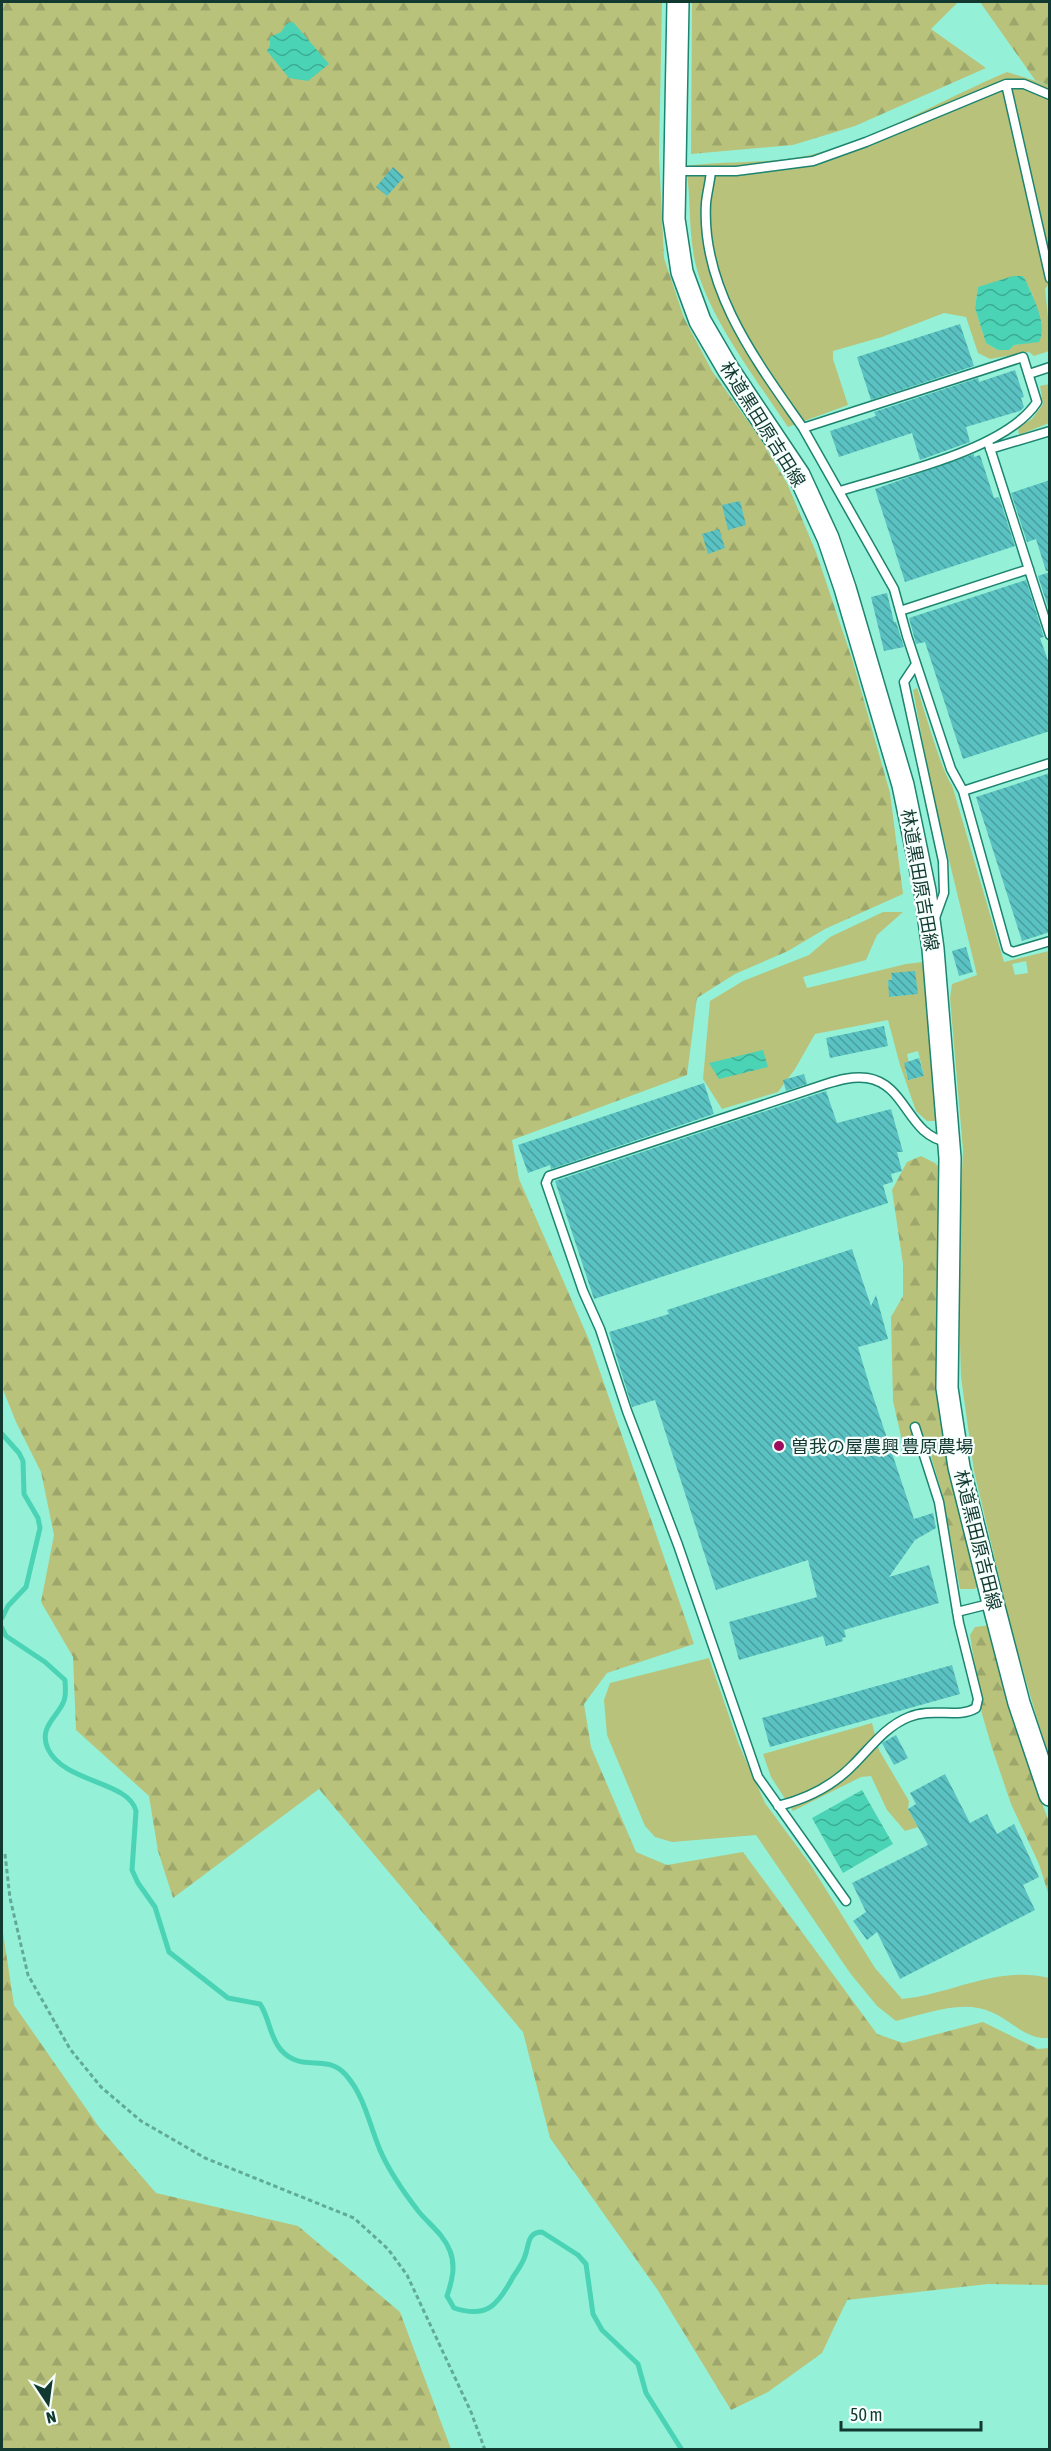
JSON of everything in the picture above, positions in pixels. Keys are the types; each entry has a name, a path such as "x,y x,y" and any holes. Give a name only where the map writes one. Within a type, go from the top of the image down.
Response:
{"street":[{"name":"林道黒田原吉田線","path":"678,2 674,219 682,272 700,321 728,369 799,475 828,538 903,785 930,930 949,1142 947,1388 959,1467 993,1603 1019,1703 1050,1795"}],"lane":[{"path":"675,171 769,168 813,161 866,142 1006,84 1024,84 1050,95"},
{"path":"1006,84 1050,278"},
{"path":"711,171 706,203 708,237 722,296 761,368 803,428 840,491 873,556 883,567 894,589 951,769 963,791 1007,949 1013,952 1050,941"},
{"path":"803,428 1023,357 1037,402 1030,413 989,445"},
{"path":"1029,374 1050,367"},
{"path":"840,491 978,447 1050,431"},
{"path":"989,445 1050,634"},
{"path":"900,611 1029,569"},
{"path":"916,664 904,682 943,861 944,893 930,930"},
{"path":"963,791 1050,763"},
{"path":"846,1901 758,1777 678,1545 627,1411 600,1329 583,1291 546,1183 549,1176 849,1078 879,1081 893,1092 924,1132 935,1140 949,1142"},
{"path":"778,1806 799,1801 831,1783 852,1766 885,1732 908,1717 927,1711 968,1712 976,1708 978,1699 957,1612 939,1502 915,1427"},
{"path":"957,1612 993,1603"}],"path":[{"path":"6,1854 10,1898 28,1975 70,2049 100,2087 141,2121 205,2158 354,2218 388,2249 406,2275 471,2412 485,2450"}],"green space":[{"path":"2,2 662,2 659,156 664,258 684,318 712,371 760,438 787,483 816,552 853,662 890,793 903,894 825,929 788,951 735,974 697,998 687,1075 512,1140 519,1179 589,1340 694,1644 607,1673 584,1704 591,1747 636,1852 667,1865 743,1852 877,2034 903,2043 983,2022 1038,2049 1049,2048 1049,2285 988,2284 847,2300 822,2353 768,2392 731,2410 657,2289 550,2138 523,2032 319,1789 173,1898 158,1851 149,1796 76,1730 73,1657 41,1602 54,1535 41,1472 16,1422 2,1387"},
{"path":"692,2 958,2 931,29 986,68 855,126 793,145 691,154"},
{"path":"980,2 1049,2 1049,85 1035,80"},
{"path":"1007,72 1049,85 1050,282 1045,289 1049,351 1034,356 1029,352 990,359 978,353 966,317 944,313 882,337 833,351 833,359 848,405 788,427 739,354 706,295 695,262 686,166 771,161 822,152 893,125","holes":["1023,276 1033,296 1020,344 1014,345 1009,350 998,350 986,343 975,308 978,287"]},
{"path":"1049,384 1049,423 1019,435 1018,427 1032,419 1043,404 1040,386"},
{"path":"917,688 939,755 952,785 1004,962 1049,951 1049,1760 1013,1636 974,1471 961,1377 958,1269 963,1150 950,998 952,984 977,975 931,786 913,690","holes":["1026,961 1028,973 1015,975 1012,964"]},
{"path":"883,912 903,912 877,935 866,960 803,977 807,988 923,962 936,1121 927,1121 916,1111 888,1020 815,1034 795,1069 778,1092 722,1109 703,1079 710,1001 743,981 809,955 830,937","holes":["891,973 917,994 890,997 888,981 892,980","918,1051 924,1076 908,1080 905,1069 910,1068 907,1054"]},
{"path":"921,1156 935,1163 942,1170 942,1385 984,1584 974,1589 960,1589 942,1493 930,1453 913,1453 903,1445 893,1401 891,1317 903,1296 903,1264 892,1190 907,1162"},
{"path":"991,1625 1039,1795 1049,1822 1049,1896 1039,1864 1011,1804 982,1714 970,1635 975,1627"},
{"path":"709,1658 739,1745 765,1803 810,1864 875,1968 902,1999 1012,1975 1049,1978 1049,2038 1026,2033 998,2015 980,2008 956,2007 896,2021 877,2006 850,1973 756,1835 672,1842 655,1837 645,1826 607,1735 604,1700 610,1683"},
{"path":"872,1723 879,1750 909,1801 908,1809 918,1827 905,1831 887,1810 871,1776 861,1777 793,1811 771,1777 763,1754"},
{"path":"2,1926 14,2005 99,2127 156,2193 298,2226 400,2312 451,2449 2,2449"}],"water":[{"path":"293,22 329,64 308,81 289,78 267,51 270,37 281,32 287,23"},
{"path":"1013,276 1023,276 1026,281 1041,319 1041,335 1039,342 1014,345 1009,350 998,350 986,343 975,308 978,287"},
{"path":"763,1050 768,1067 719,1079 709,1063"},
{"path":"862,1790 893,1844 843,1873 812,1818"}],"building":[{"path":"393,167 404,177 387,196 376,187"},
{"path":"960,324 974,366 871,400 857,357"},
{"path":"1015,370 1024,397 1021,398 1024,407 1020,411 966,427 970,442 920,460 912,433 839,457 830,431 876,416 874,412 978,378 979,382"},
{"path":"974,454 974,457 980,455 994,498 999,497 1015,546 905,582 875,489"},
{"path":"1050,480 1050,571 1046,571 1036,539 1027,542 1011,493"},
{"path":"740,501 746,525 728,530 722,505"},
{"path":"719,529 725,548 708,554 702,534"},
{"path":"1050,572 1050,613 1038,576"},
{"path":"1026,580 1044,637 1040,638 1050,666 1050,731 963,759 925,642 916,644 909,618"},
{"path":"887,593 894,622 896,622 904,647 884,651 871,597"},
{"path":"1050,773 1050,932 1022,941 976,797"},
{"path":"966,947 973,972 959,976 952,951"},
{"path":"915,971 918,994 889,997 888,980 892,980 891,973"},
{"path":"884,1026 888,1046 830,1058 826,1038"},
{"path":"919,1058 924,1076 908,1080 904,1063"},
{"path":"804,1074 807,1084 786,1091 783,1080"},
{"path":"704,1083 714,1114 551,1169 550,1165 528,1173 518,1145"},
{"path":"826,1091 837,1123 891,1109 903,1152 897,1152 902,1171 891,1174 893,1182 883,1185 888,1203 594,1299 555,1181"},
{"path":"852,1249 871,1306 876,1295 888,1339 858,1347 870,1387 914,1519 933,1513 936,1528 915,1540 889,1577 929,1565 939,1603 844,1630 846,1637 842,1638 843,1641 826,1646 823,1636 739,1660 729,1622 817,1597 808,1560 716,1590 655,1400 632,1407 609,1332 669,1314 667,1310"},
{"path":"952,1665 960,1694 770,1747 762,1718"},
{"path":"896,1735 908,1758 894,1765 882,1743"},
{"path":"945,1774 970,1823 987,1814 997,1834 1014,1824 1039,1877 1023,1885 1035,1910 900,1979 877,1932 867,1940 853,1921 866,1912 852,1883 928,1845 908,1809 916,1804 910,1793"}],"waterway":[{"path":"2,1434 23,1461 24,1494 38,1518 40,1528 26,1587 8,1606 2,1618"},
{"path":"2,1628 6,1636 45,1662 65,1680 64,1700 45,1735 48,1749 56,1760 81,1776 122,1793 131,1801 136,1811 132,1870 155,1907 169,1952 228,1998 260,2004 277,2045 289,2057 298,2061 330,2065 346,2075 358,2092 380,2150 393,2174 419,2212 447,2245 452,2257 453,2268 447,2296 454,2308 475,2312 490,2307 496,2302 523,2261 529,2240 534,2234 542,2232 578,2255 586,2264 593,2314 602,2330 638,2364 646,2393 682,2450"}],"place":[{"name":"曽我の屋農興 豊原農場","path":"779,1446"}]}
